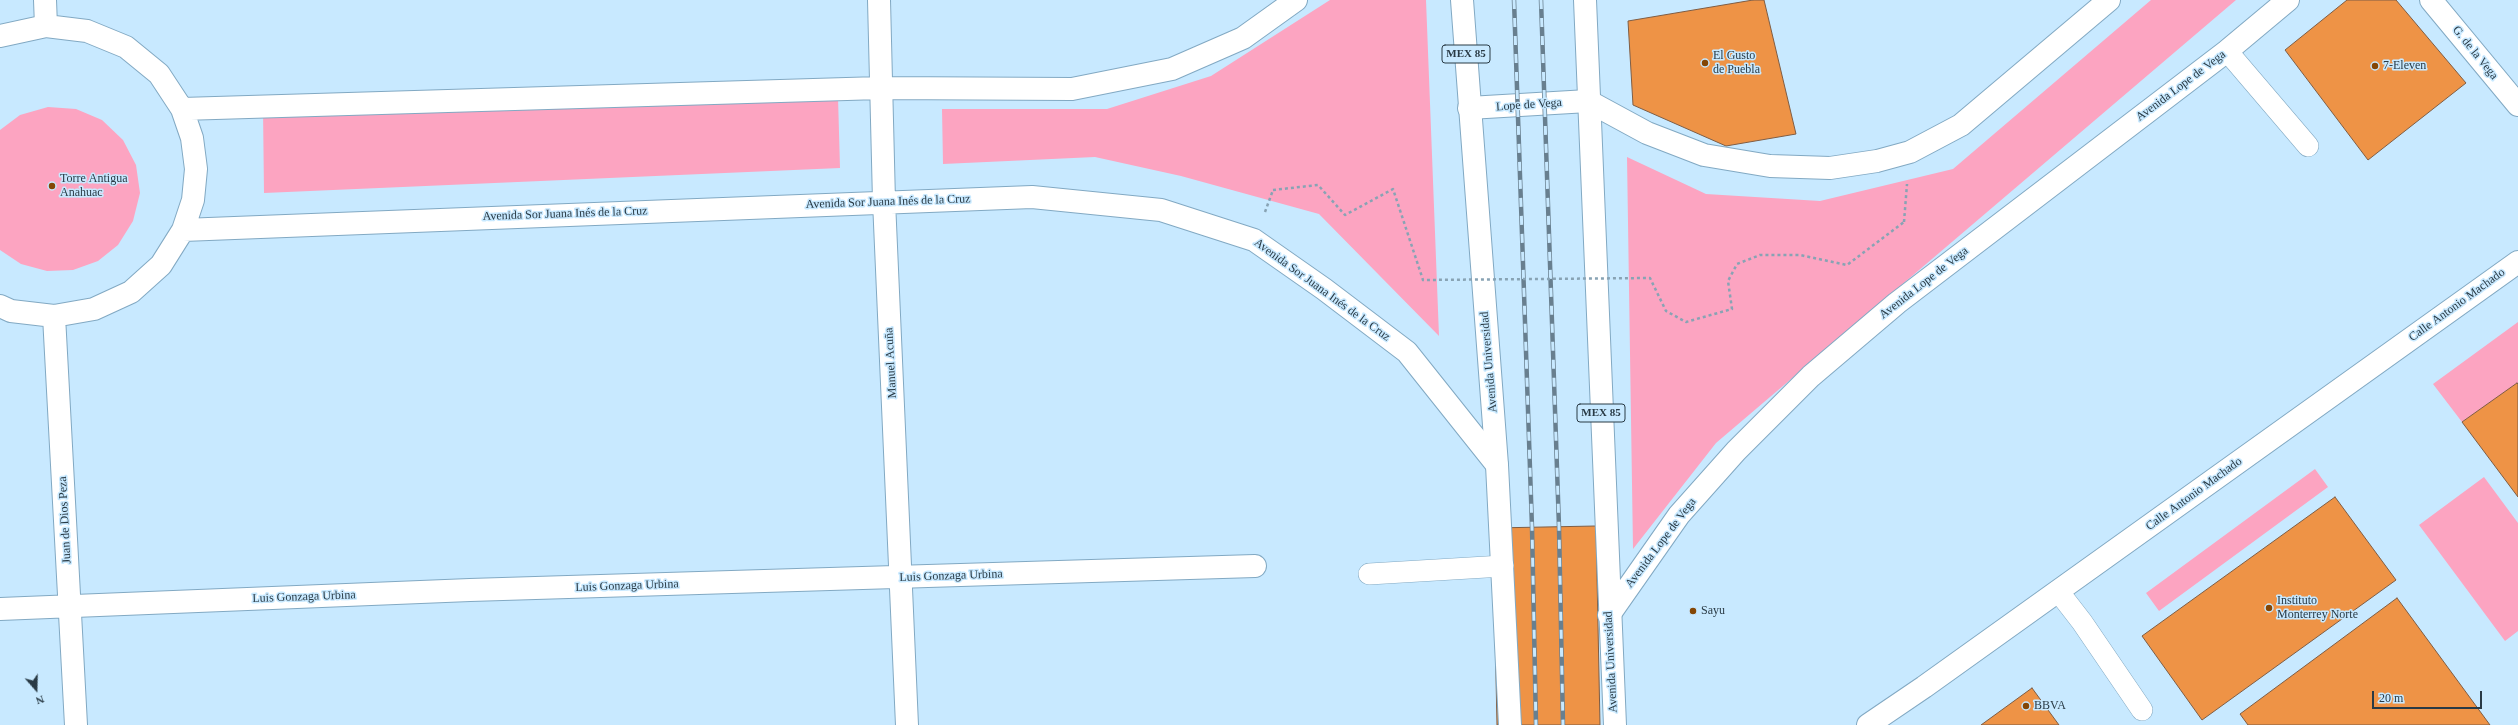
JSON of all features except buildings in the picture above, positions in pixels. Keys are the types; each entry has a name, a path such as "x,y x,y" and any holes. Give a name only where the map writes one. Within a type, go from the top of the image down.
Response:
{"main road":[{"path":"45,0 46,26"},
{"name":"Manuel Acuña","path":"879,0 884,201 907,725"},
{"path":"182,109 880,88 1072,89 1172,69 1243,38 1296,0"},
{"name":"Avenida Universidad","path":"1462,0 1497,465 1510,725"},
{"name":"Avenida Universidad","path":"1584,0 1608,615 1615,725"},
{"path":"1588,101 1647,133 1704,155 1785,167 1830,168 1877,161 1910,152 1961,125 2109,0"},
{"name":"Avenida Lope de Vega","path":"1608,615 1679,515 1736,451 1811,376 1897,303 2227,51 2288,0"},
{"name":"G. de la Vega","path":"2432,0 2518,105"},
{"path":"0,36 46,26 87,31 126,48 159,74 182,109 192,138 196,170 193,200 183,230 161,264 131,292 94,309 54,316 11,311 0,306"},
{"name":"Lope de Vega","path":"1469,108 1588,101"},
{"name":"Avenida Sor Juana Inés de la Cruz","path":"183,230 884,201 1032,197 1161,210 1254,240 1324,288 1407,352 1497,465"},
{"name":"Calle Antonio Machado","path":"1868,725 2518,262"},
{"name":"Juan de Dios Peza","path":"54,316 76,725"},
{"name":"Luis Gonzaga Urbina","path":"0,609 478,590 1255,566"}],"lane":[{"path":"2227,51 2308,146"},
{"path":"1370,574 1503,566"},
{"path":"2058,591 2082,622 2142,710"}],"path":[{"path":"1273,190 1318,185 1345,215 1393,189 1424,280 1650,278 1666,311 1686,322 1732,310 1728,281 1736,264 1760,255 1800,255 1847,265 1904,222"}],"shaded area":[{"path":"1330,0 1426,0 1439,336 1319,214 1181,176 1095,157 943,164 942,109 1107,109 1211,76"},
{"path":"2151,0 2236,0 1716,443 1633,549 1627,157 1706,194 1820,201 1953,169"},
{"path":"838,97 840,168 264,193 263,109"},
{"path":"48,107 76,109 102,120 123,140 136,165 140,193 133,221 118,245 98,261 73,270 47,271 21,264 0,250 0,130 20,115"},
{"path":"2518,322 2518,383 2462,422 2433,384"},
{"path":"2315,469 2328,487 2159,611 2146,593"},
{"path":"2484,477 2518,523 2518,631 2505,641 2419,525"}],"railway":[{"path":"1514,0 1532,527 1536,725"},
{"path":"1541,0 1559,527 1563,725"}],"place":[{"name":"El Gusto de Puebla","path":"1705,63"},
{"name":"7-Eleven","path":"2375,66"},
{"name":"Torre Antigua Anahuac","path":"52,186"},
{"name":"Instituto Monterrey Norte","path":"2269,608"},
{"name":"Sayu","path":"1693,611"},
{"name":"BBVA","path":"2026,706"}]}
